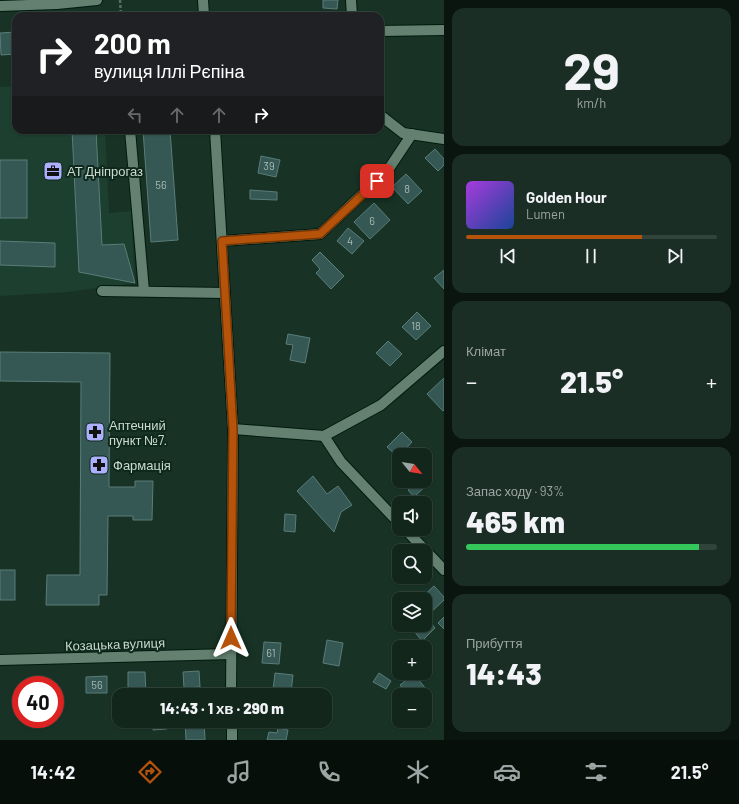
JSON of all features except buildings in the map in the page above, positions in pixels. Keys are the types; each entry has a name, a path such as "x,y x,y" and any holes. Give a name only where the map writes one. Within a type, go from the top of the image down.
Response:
{"street":[{"path":"0,6 57,4 97,0"},
{"path":"203,0 204,12"},
{"path":"351,0 352,12"},
{"path":"384,31 444,30"},
{"path":"384,117 403,133 444,139"},
{"path":"130,134 144,291"},
{"path":"215,134 233,429 232,688"},
{"path":"222,241 320,234 388,170 412,134"},
{"path":"102,291 225,292"},
{"path":"233,429 324,436 380,405 443,354"},
{"path":"324,436 341,462 392,516"},
{"path":"412,536 444,570"},
{"name":"Козацька вулиця","path":"0,660 231,654"},
{"path":"232,728 232,740"}],"path":[{"path":"120,0 121,12"}],"shaded area":[{"name":"АТ Дніпрогаз","path":"12,86 12,134 105,134 109,213 131,211 135,283 67,292 0,296 0,87"}],"place":[{"name":"АТ Дніпрогаз","path":"53,171"},
{"name":"Аптечний пункт №7.","path":"95,432"},
{"name":"Фармація","path":"99,465"}],"route":[{"path":"231,638 233,429 222,241 320,234 377,181"}]}
